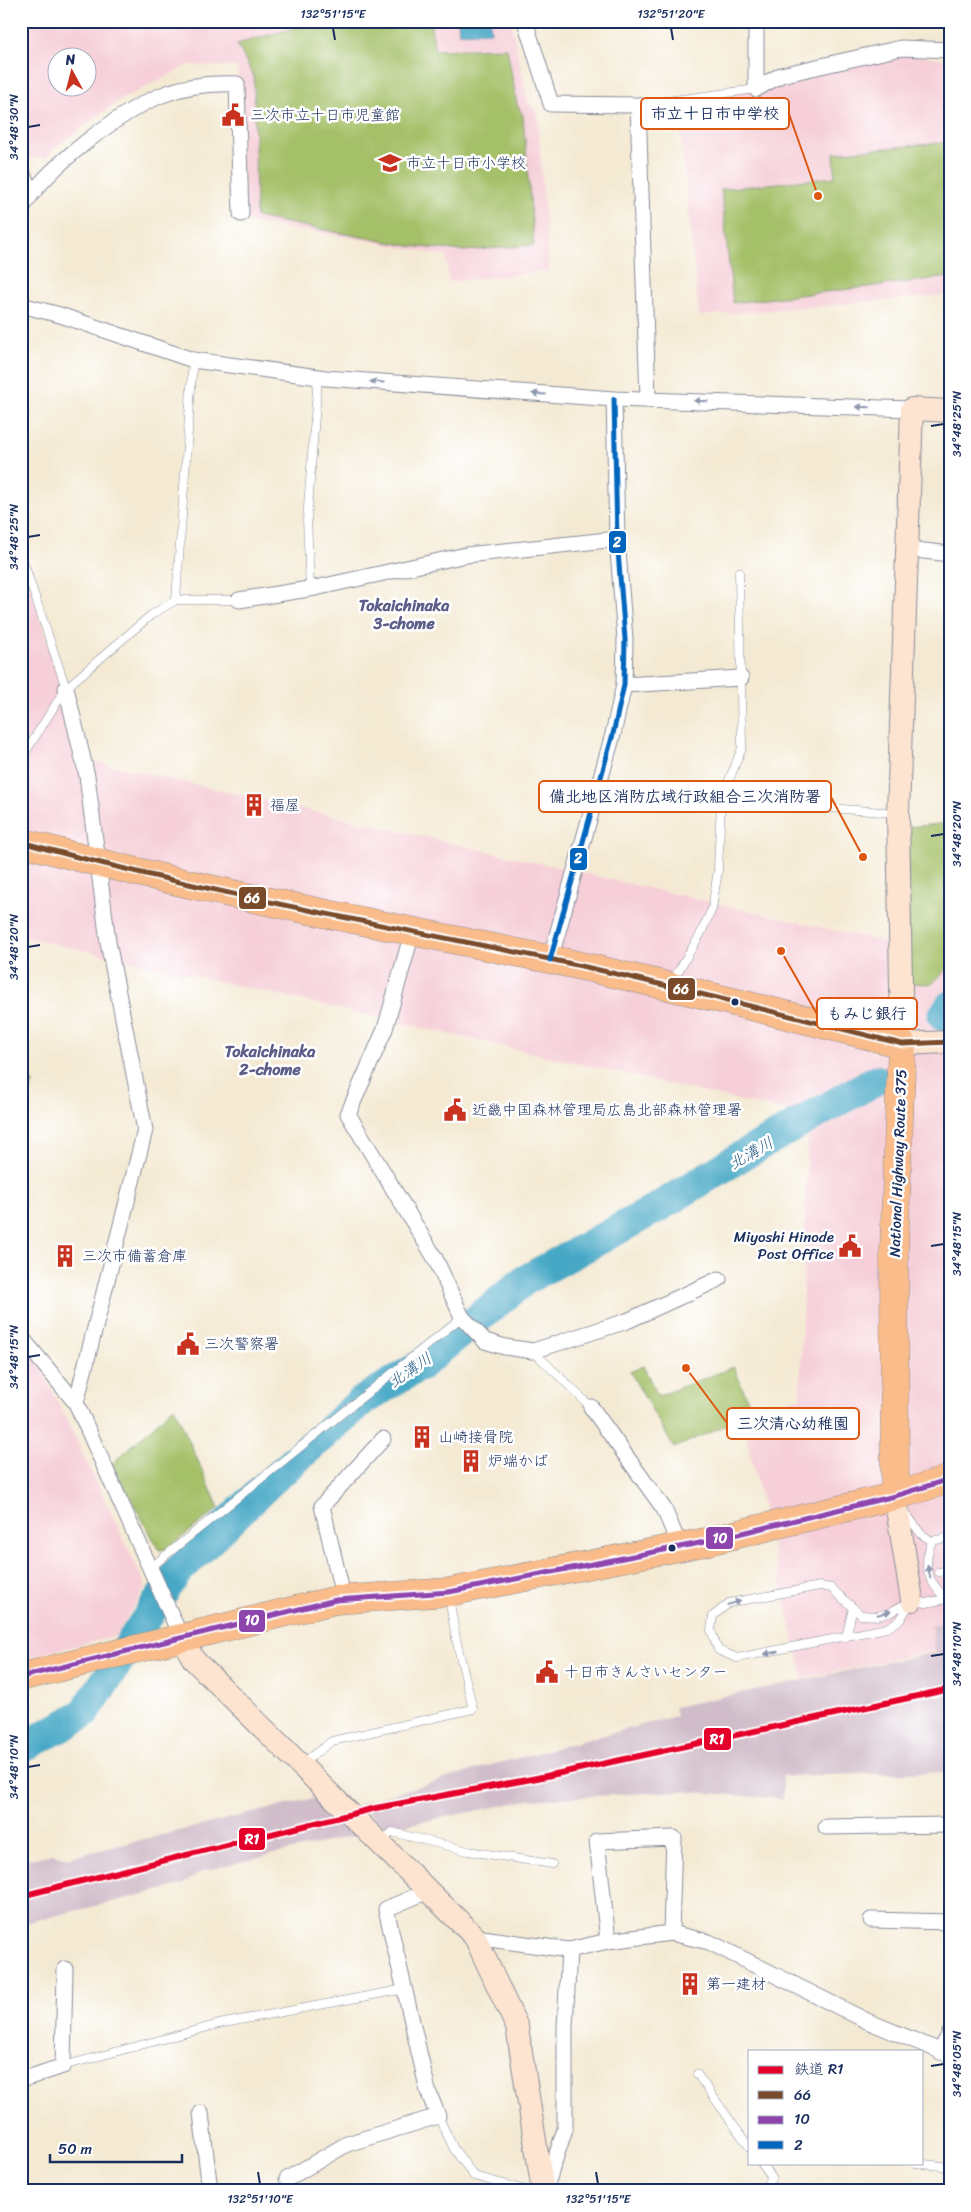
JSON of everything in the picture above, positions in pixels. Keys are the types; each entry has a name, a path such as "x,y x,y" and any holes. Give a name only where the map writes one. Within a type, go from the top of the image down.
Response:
{"highway":[{"path":"21,842 97,862 412,933 550,960 669,987 902,1044"},
{"name":"National Highway Route 375","path":"894,1496 894,1249 902,1044"},
{"path":"21,1677 181,1637 344,1600 449,1592 680,1547 894,1496 950,1479"}],"street":[{"path":"525,21 551,104 638,105 648,399"},
{"path":"756,21 756,89 781,75 901,48 950,50"},
{"path":"21,210 31,192 95,134 131,111 163,95 216,83 237,84 241,214"},
{"path":"21,170 31,192"},
{"path":"21,305 60,315 193,360 318,377 614,399 950,411"},
{"path":"550,960 613,734 624,685 625,639 617,539 614,399"},
{"path":"912,409 898,813 902,1044 950,1042"},
{"path":"239,600 310,588 466,555 617,539"},
{"path":"907,549 950,554"},
{"path":"624,685 741,678"},
{"path":"66,688 87,776 108,942 145,1130 76,1403"},
{"path":"412,933 385,1029 348,1114 435,1258 464,1320 484,1341 505,1347 533,1351 627,1321 719,1279"},
{"path":"21,1337 76,1403 152,1574 181,1637 194,1660 475,1937 517,2027 544,2191"},
{"path":"591,1407 664,1509 680,1547"},
{"path":"344,1600 322,1506 383,1439"},
{"path":"894,1496 912,1600"},
{"path":"826,1828 950,1825"},
{"path":"608,1941 597,1841 674,1838 671,1933"},
{"path":"287,2179 347,2144 438,2116 428,2091 386,1909 428,1890"},
{"path":"871,1920 950,1922"},
{"path":"475,1937 569,1950 608,1941 671,1933 709,1942 867,2021 945,2053 950,2033"},
{"path":"544,2191 564,2129 565,2027 569,1950"},
{"path":"21,2080 63,2066 65,1969"},
{"path":"201,2113 210,2191"}],"lane":[{"path":"638,105 756,89"},
{"path":"176,600 193,360"},
{"path":"310,588 307,520 318,377"},
{"path":"21,555 66,688"},
{"path":"669,987 700,935 712,909 718,870 721,800 742,748 739,572"},
{"path":"21,759 66,688 151,615 176,600 239,600"},
{"path":"721,800 898,813"},
{"path":"152,1574 464,1320"},
{"path":"533,1351 591,1407"},
{"path":"894,1496 922,1534 932,1541 950,1537"},
{"path":"932,1541 926,1557 930,1578 935,1589 948,1599"},
{"path":"939,1572 950,1570"},
{"path":"912,1600 900,1620 887,1628 736,1658 718,1650 711,1630 713,1616 729,1603 820,1586 831,1588 862,1615 877,1616 888,1613 912,1600 926,1603 948,1599"},
{"path":"301,1764 332,1741 473,1708 455,1636 449,1592"},
{"path":"846,1637 853,1608"},
{"path":"380,1843 392,1832 468,1851 552,1864"},
{"path":"63,2066 219,2024 405,1989"},
{"path":"697,2074 748,2145"},
{"path":"438,2116 454,2149 474,2176 529,2191"},
{"path":"762,2164 772,2178 762,2191"},
{"path":"924,2164 950,2167"}],"shaded area":[{"name":"市立十日市小学校","path":"21,21 511,21 528,103 537,112 549,271 449,282 446,256 354,238 241,221 237,67 189,65 120,100 62,142 45,158 26,158 21,124"},
{"path":"878,53 950,59 950,295 699,316 677,98"},
{"path":"21,556 83,759 898,945 950,944 950,1647 803,1678 740,1409 800,1398 808,1116 21,936"},
{"path":"21,1329 28,1334 52,1390 146,1586 116,1636 21,1659"},
{"path":"950,1621 950,1772 783,1776 783,1799 682,1791 529,1800 387,1829 359,1804 491,1765 676,1716 674,1707 935,1652 931,1625"},
{"path":"318,1797 357,1835 203,1871 182,1885 21,1924 21,1861 53,1854 67,1858"}],"green space":[{"name":"市立十日市小学校","path":"319,21 430,21 435,50 507,48 517,104 523,116 534,245 465,251 409,246 256,217 254,77 237,44"},
{"path":"950,142 950,277 733,303 721,189 835,177 834,153"},
{"path":"950,823 950,966 932,984 906,983 908,827"},
{"path":"21,1079 33,1082 21,1124"},
{"path":"643,1366 658,1396 734,1367 753,1413 674,1448 630,1372"},
{"path":"174,1407 219,1508 167,1549 159,1550 112,1464"}],"water":[{"path":"458,21 490,21 491,32 459,33"}],"waterway":[{"name":"北溝川","path":"943,1016 950,1006"},
{"name":"北溝川","path":"21,1748 85,1712 177,1572 267,1485 362,1401 421,1365 525,1280 657,1208 745,1154 876,1080"}],"rail line":[{"name":"R1","path":"21,1896 376,1808 537,1778 950,1689"}],"transit line":[{"name":"2","path":"550,960 613,734 624,685 625,639 617,539 614,399"},
{"name":"66","path":"21,842 218,891 637,979 902,1044 950,1042"},
{"name":"10","path":"21,1677 336,1600 449,1592 705,1542 895,1496 950,1479"}],"place":[{"name":"三次市立十日市児童館","path":"233,115"},
{"name":"市立十日市小学校","path":"390,163"},
{"name":"市立十日市中学校","path":"818,196"},
{"name":"福屋","path":"254,805"},
{"name":"備北地区消防広域行政組合三次消防署","path":"863,857"},
{"name":"もみじ銀行","path":"781,951"},
{"name":"近畿中国森林管理局広島北部森林管理署","path":"455,1110"},
{"name":"Miyoshi Hinode Post Office","path":"850,1246"},
{"name":"三次市備蓄倉庫","path":"65,1256"},
{"name":"三次警察署","path":"188,1344"},
{"name":"三次清心幼稚園","path":"686,1368"},
{"name":"山崎接骨院","path":"422,1437"},
{"name":"炉端かば","path":"471,1461"},
{"name":"十日市きんさいセンター","path":"547,1672"},
{"name":"第一建材","path":"690,1984"}],"district":[{"name":"Tokaichinaka 3-chome","path":"404,614"},
{"name":"Tokaichinaka 2-chome","path":"270,1060"}]}
